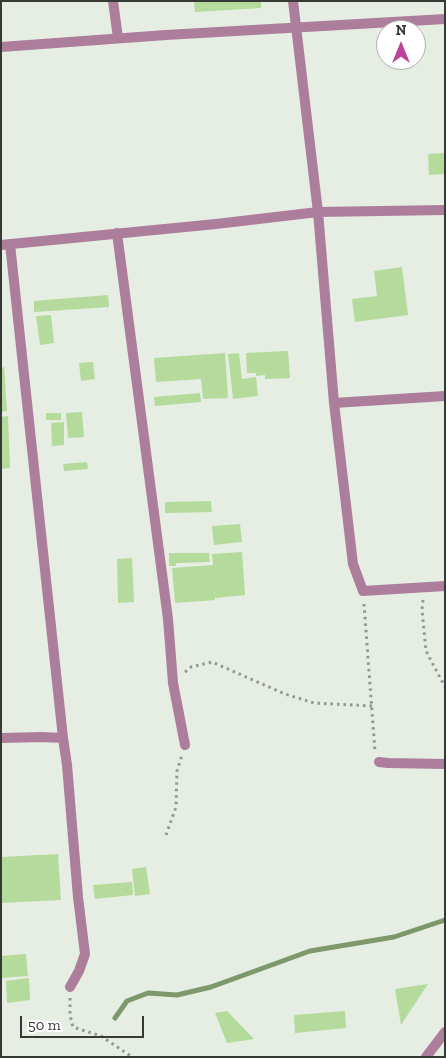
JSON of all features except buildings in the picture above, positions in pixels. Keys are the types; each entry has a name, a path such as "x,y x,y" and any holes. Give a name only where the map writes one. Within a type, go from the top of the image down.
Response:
{"street":[{"path":"113,1 118,38"},
{"path":"293,1 318,212 334,402 353,564 363,590 445,586"},
{"path":"1,47 445,18"},
{"path":"70,987 79,971 85,954 78,897 67,765 5,245 318,212 445,210"},
{"path":"117,233 168,619 173,683 185,745"},
{"path":"334,402 445,396"},
{"path":"1,738 42,736 63,738"},
{"path":"379,762 445,764"},
{"path":"426,1057 445,1032"}],"path":[{"path":"424,587 422,610 426,652 445,687"},
{"path":"363,590 375,756 379,762"},
{"path":"173,683 191,667 212,662 285,694 314,702 372,706"},
{"path":"166,835 176,807 178,771"},
{"path":"70,987 70,1015 73,1028 101,1036 132,1057"}],"waterway":[{"path":"115,1018 127,1001 148,993 177,995 211,987 310,951 394,937 445,920"}]}
